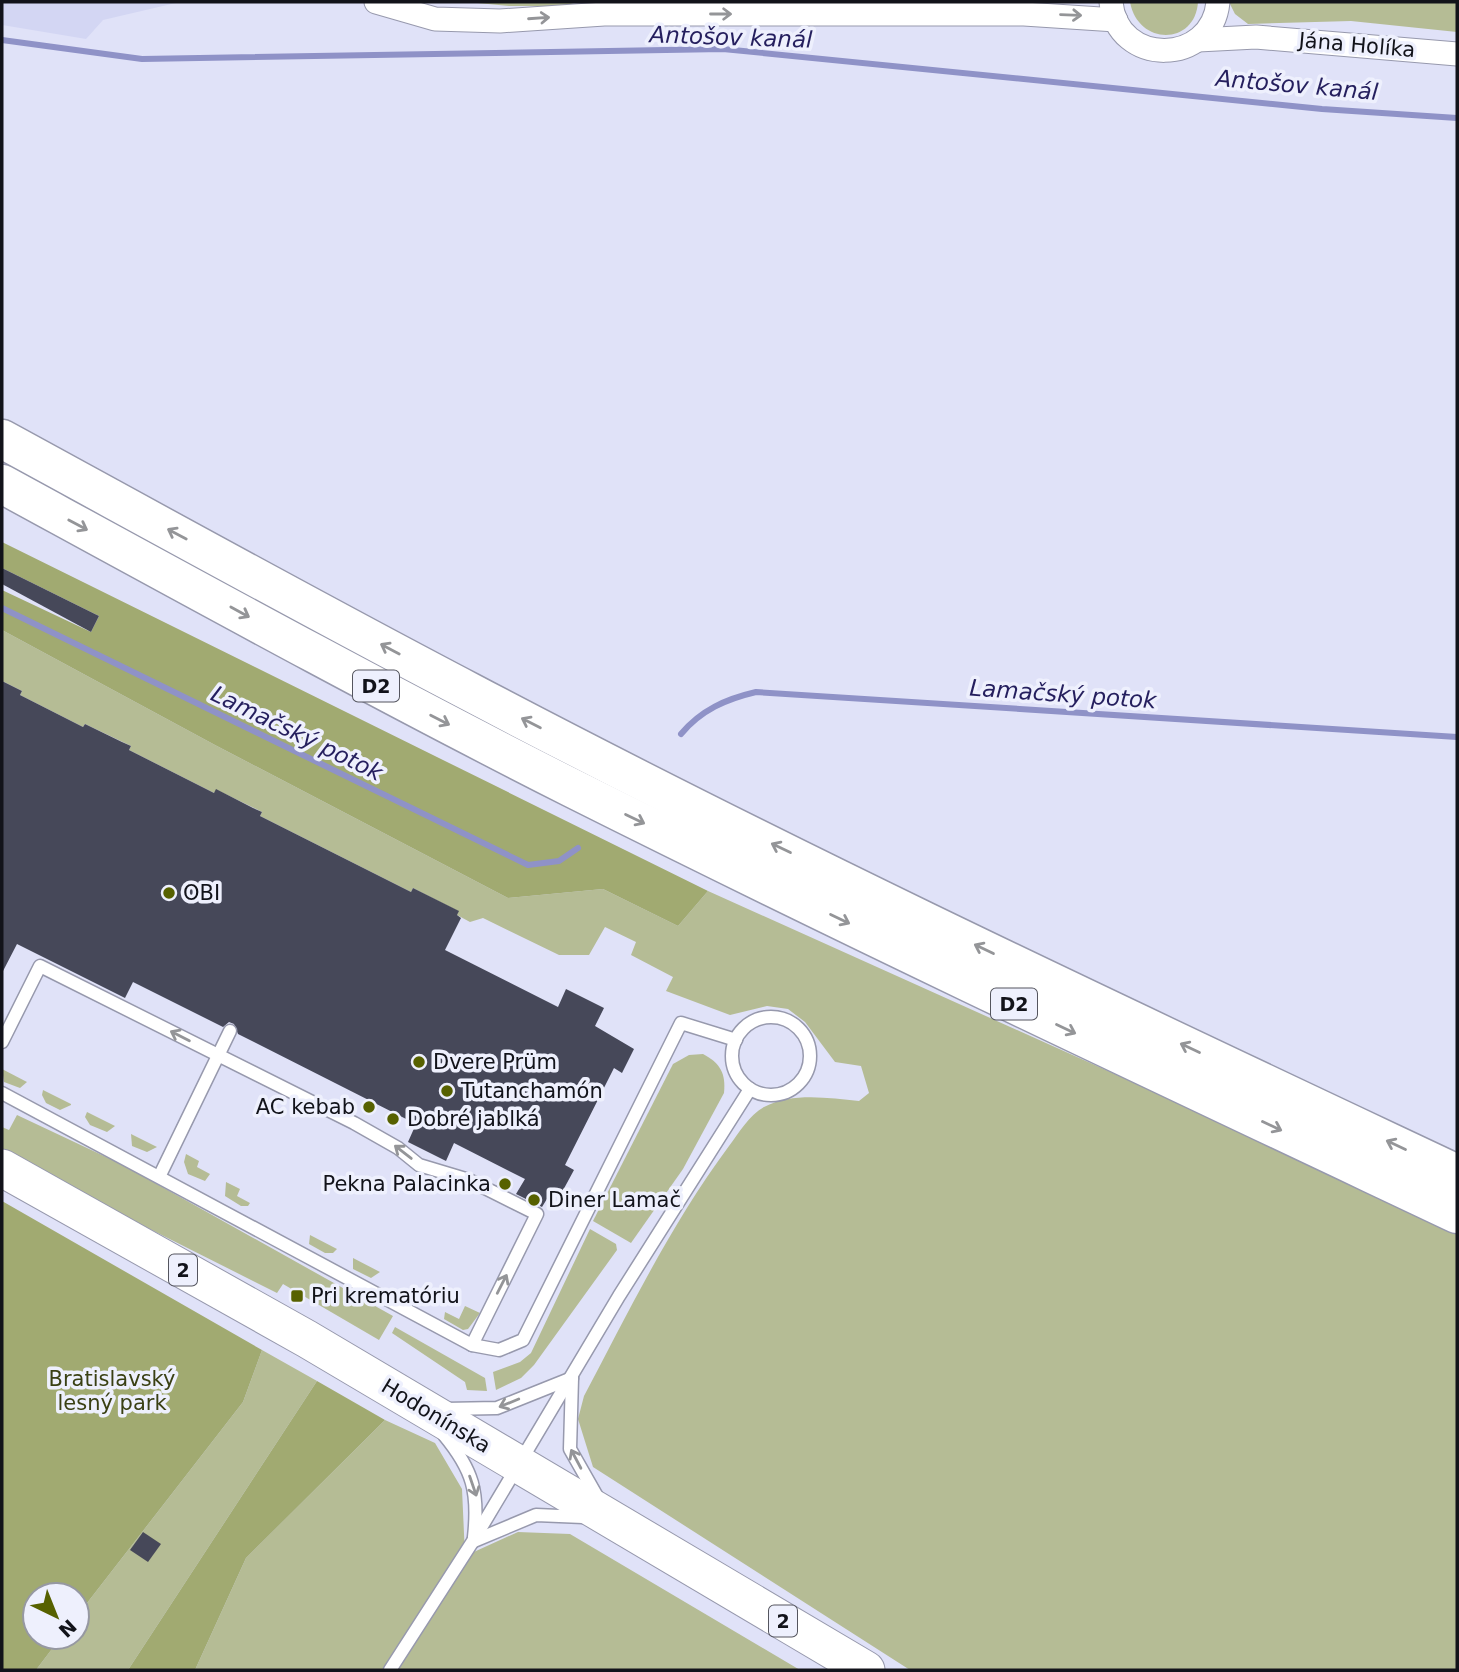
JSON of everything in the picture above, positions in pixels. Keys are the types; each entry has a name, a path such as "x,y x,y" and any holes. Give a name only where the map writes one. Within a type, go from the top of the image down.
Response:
{"highway":[{"path":"2,410 36,435 77,480"},
{"name":"D2","path":"2,439 471,693 603,760 1041,978 1457,1174"},
{"name":"D2","path":"7,489 574,789 1037,1015 1457,1214"}],"main road":[{"name":"Hodonínska","path":"2,1168 307,1339 866,1670"}],"street":[{"path":"376,2 435,19 500,21 604,15 1114,11"},
{"path":"1218,3 1233,23 1256,37"},
{"path":"1198,40 1212,24 1218,3"},
{"name":"Jána Holíka","path":"1114,11 1128,37 1148,49 1171,52 1198,40 1256,37 1457,54"}],"lane":[{"path":"2,1042 40,966 354,1123 398,1148 419,1165 468,1180 537,1214 471,1345"},
{"path":"776,1017 798,1027 810,1048 807,1072 789,1091 776,1095 750,1089 742,1082 733,1062 736,1040 752,1022 776,1017"},
{"path":"2,1093 160,1175 471,1345 499,1350 523,1340 681,1023 736,1040"},
{"path":"160,1175 230,1031"},
{"path":"390,1670 474,1541 619,1296 750,1089"},
{"path":"422,1409 496,1408 572,1378"},
{"path":"572,1378 570,1449 610,1518"},
{"path":"422,1409 460,1454 473,1485 478,1504 474,1541"},
{"path":"474,1541 536,1515 610,1518"}],"shaded area":[{"path":"2,2 180,2 103,20 86,39 2,25"}],"green space":[{"path":"467,2 567,2 581,6 509,6"},
{"path":"1130,2 1198,2 1195,16 1187,27 1166,35 1154,33 1144,27 1135,16"},
{"path":"1229,2 1457,2 1457,32 1351,21 1248,24 1235,14"},
{"path":"2,542 708,891 678,926 603,889 508,898 2,630 2,590 91,632 99,616 2,568"},
{"path":"2,630 508,898 603,889 678,926 708,891 1457,1228 1457,1670 910,1670 593,1467 578,1419 584,1396 652,1268 708,1176 745,1125 764,1107 775,1102 799,1098 859,1101 869,1093 861,1066 835,1062 805,1022 788,1009 767,1006 730,1015 666,991 673,977 631,955 636,942 605,927 589,955 559,955 483,918 470,922 457,915 458,911 413,888 411,892 260,816 262,812 217,790 214,793 129,750 131,746 85,724 83,727 20,695 22,691 2,681"},
{"path":"703,1054 721,1069 724,1093 683,1169 631,1243 593,1221 673,1064 689,1055"},
{"path":"2,1069 27,1082 20,1088 4,1082"},
{"path":"43,1090 71,1105 60,1110 46,1103"},
{"path":"87,1112 115,1126 107,1132 90,1125 85,1117"},
{"path":"17,1115 121,1164 393,1316 379,1340 283,1284 277,1293 92,1200 2,1149 2,1127 9,1130"},
{"path":"131,1134 157,1147 147,1152 132,1146"},
{"path":"186,1154 199,1161 197,1167 210,1174 205,1181 188,1174 184,1162"},
{"path":"226,1182 240,1189 237,1196 250,1203 248,1206 241,1206 225,1196"},
{"name":"Bratislavský lesný park","path":"2,1201 262,1350 243,1402 91,1598 91,1581 21,1581 21,1651 50,1651 36,1670 2,1670"},
{"path":"590,1229 616,1244 617,1250 534,1365 521,1378 496,1390 493,1372 520,1362 531,1353"},
{"path":"310,1235 337,1249 333,1253 325,1253 309,1244"},
{"path":"353,1258 380,1272 371,1278 353,1269"},
{"path":"465,1306 480,1313 468,1329 463,1330 444,1319 445,1312 459,1319"},
{"path":"395,1327 485,1378 487,1391 467,1390 465,1382 392,1333"},
{"path":"262,1350 317,1381 128,1670 36,1670 50,1651 91,1651 91,1598 243,1402"},
{"path":"317,1381 385,1420 246,1558 195,1670 128,1670"},
{"path":"385,1420 435,1443 462,1489 465,1556 518,1532 570,1534 800,1670 195,1670 246,1558"}],"building":[{"path":"2,568 99,616 91,632 2,584"},
{"path":"2,681 22,691 20,695 83,727 85,724 131,746 129,750 214,793 216,789 262,812 260,816 411,892 413,888 459,911 457,915 461,918 445,950 558,1007 566,989 604,1008 595,1026 634,1049 622,1073 614,1068 565,1165 574,1170 561,1194 553,1189 542,1207 516,1194 525,1179 454,1143 446,1161 408,1142 416,1124 238,1034 234,1024 229,1022 223,1027 133,982 125,998 17,944 2,973"},
{"path":"143,1532 161,1544 148,1562 130,1550"}],"waterway":[{"name":"Antošov kanál","path":"2,40 142,59 723,49 1322,109 1457,118"},
{"name":"Lamačský potok","path":"2,608 528,865 559,861 578,848"},
{"name":"Lamačský potok","path":"681,734 697,718 715,707 756,692 1457,737"}],"place":[{"name":"OBI","path":"169,893"},
{"name":"Dvere Prüm","path":"419,1062"},
{"name":"Tutanchamón","path":"447,1091"},
{"name":"AC kebab","path":"369,1107"},
{"name":"Dobré jablká","path":"393,1119"},
{"name":"Pekna Palacinka","path":"505,1184"},
{"name":"Diner Lamač","path":"534,1200"},
{"name":"Pri krematóriu","path":"297,1296"}]}
